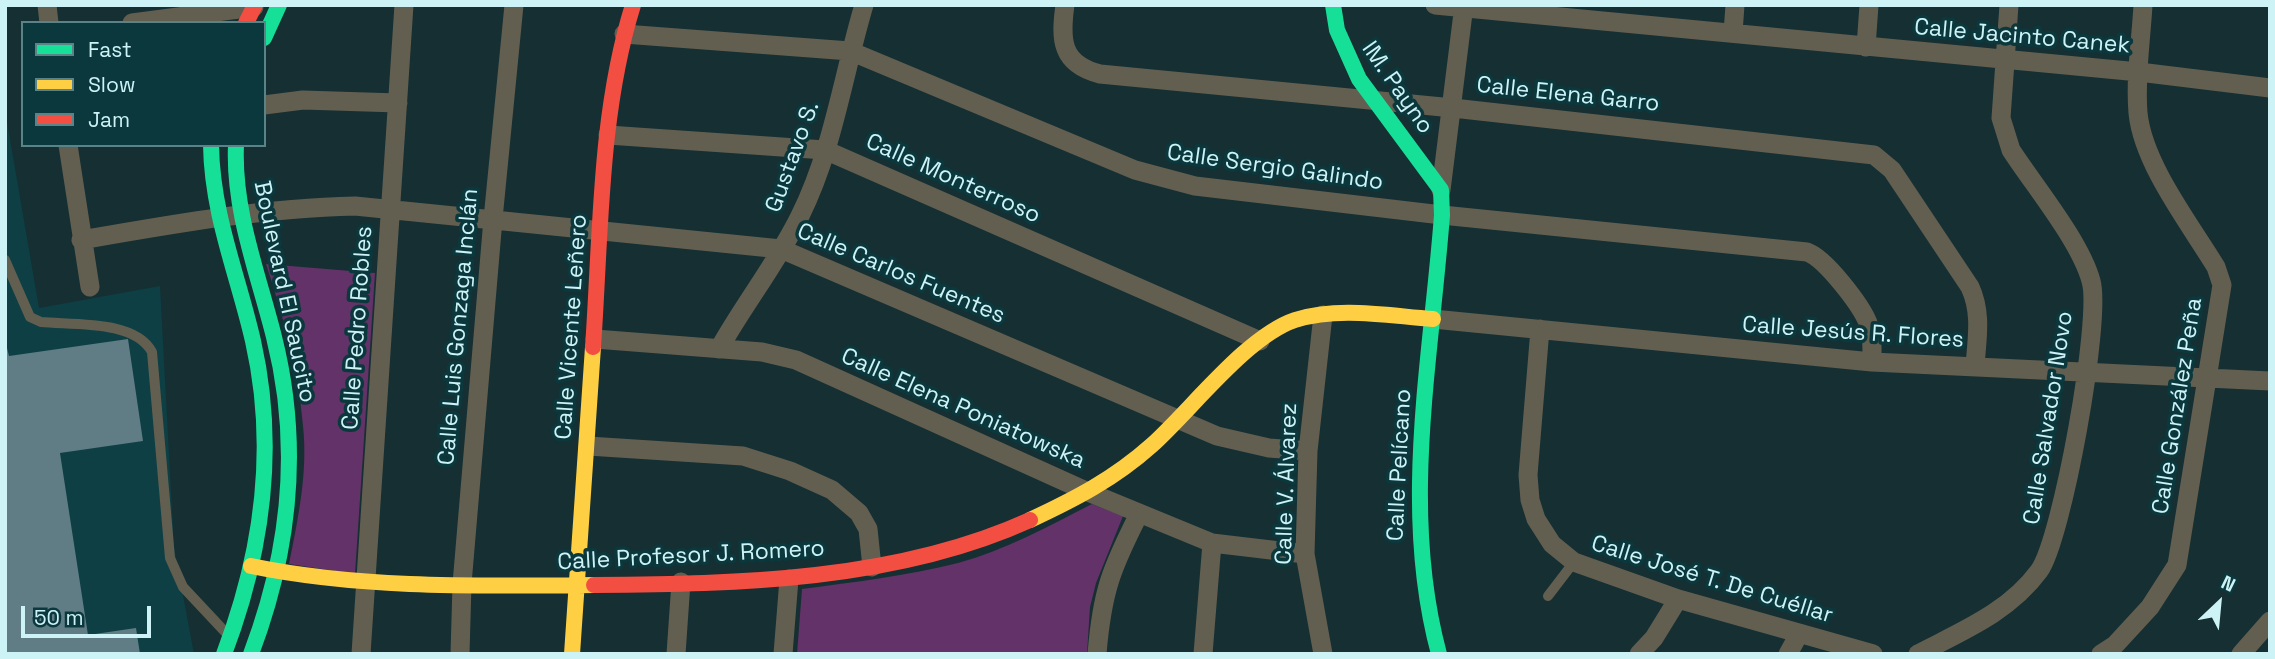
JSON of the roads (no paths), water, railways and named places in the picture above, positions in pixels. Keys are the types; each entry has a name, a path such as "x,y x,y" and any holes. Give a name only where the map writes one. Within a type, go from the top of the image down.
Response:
{"street":[{"path":"266,34 279,5"},
{"name":"Calle Pedro Robles","path":"361,654 404,5"},
{"name":"Calle Luis Gonzaga Inclán","path":"460,654 462,584 514,5"},
{"name":"Calle Vicente Leñero","path":"572,654 608,135 624,34 633,5"},
{"name":"Gustavo S.","path":"719,349 804,207 825,150 864,5"},
{"name":"Calle Elena Garro","path":"1065,5 1061,36 1063,44 1076,63 1092,72 1453,108 1874,155 1892,170 1977,301 1979,319 1975,366"},
{"name":"IM. Payno","path":"1333,5 1334,27 1340,45 1374,100 1441,190"},
{"name":"Calle Jacinto Canek","path":"1434,5 1603,13 1733,33 2007,62 2138,72 2270,88"},
{"path":"1733,33 1735,5"},
{"path":"1866,47 1869,5"},
{"name":"Calle Salvador Novo","path":"1918,654 1990,617 2024,590 2041,569 2054,541 2093,313 2092,284 2084,262 2011,150 2004,133 2001,118 2009,5"},
{"name":"Calle González Peña","path":"2101,654 2115,645 2150,607 2177,565 2210,376 2222,285 2216,267 2152,158 2144,138 2138,114 2143,5"},
{"path":"1441,190 1464,7"},
{"path":"154,21 252,12"},
{"name":"Calle Sergio Galindo","path":"624,34 850,51 1135,170 1195,186 1442,215 1807,252 1824,262 1867,321 1872,335 1872,362"},
{"path":"266,105 303,100 398,103"},
{"name":"Calle Monterroso","path":"608,135 825,150 1260,341"},
{"path":"68,147 90,287"},
{"name":"Boulevard El Saucito","path":"211,147 215,217 253,342 263,405 265,477 251,566 225,654"},
{"name":"Boulevard El Saucito","path":"236,147 236,188 240,213 276,347 289,422 289,482 276,572 251,654"},
{"name":"Calle Pelícano","path":"1439,654 1430,625 1418,555 1421,445 1442,215 1441,190"},
{"name":"Calle Carlos Fuentes","path":"81,240 288,207 391,208 781,249 1217,436 1244,443 1308,451"},
{"name":"Calle Profesor J. Romero","path":"251,566 276,572 366,581 575,586 789,579 872,567 944,552 1008,530 1088,492 1138,455 1260,341 1284,325 1323,314 1433,319"},
{"name":"Calle V. Álvarez","path":"1323,314 1308,451 1305,554 1323,654"},
{"name":"Calle Jesús R. Flores","path":"1433,319 1872,362 2085,370 2270,381"},
{"name":"Calle José T. De Cuéllar","path":"1541,329 1528,475 1530,500 1536,519 1552,544 1574,562 1678,599 1873,654"},
{"name":"Calle Elena Poniatowska","path":"595,339 762,352 796,360 1088,492 1212,543 1305,554"},
{"path":"588,446 743,456 790,471 832,490 859,513 868,529 872,567"},
{"path":"1097,654 1101,606 1108,579 1139,514"},
{"path":"1203,654 1212,543"},
{"path":"783,654 789,579"},
{"path":"676,654 681,582"},
{"path":"1639,654 1654,638 1678,599"},
{"path":"2241,654 2270,621"},
{"path":"1788,654 1799,634"}],"lane":[{"path":"5,260 30,317 41,322 128,330 147,342 152,352 170,558 183,587 231,638"},
{"path":"1548,596 1574,562"}]}
